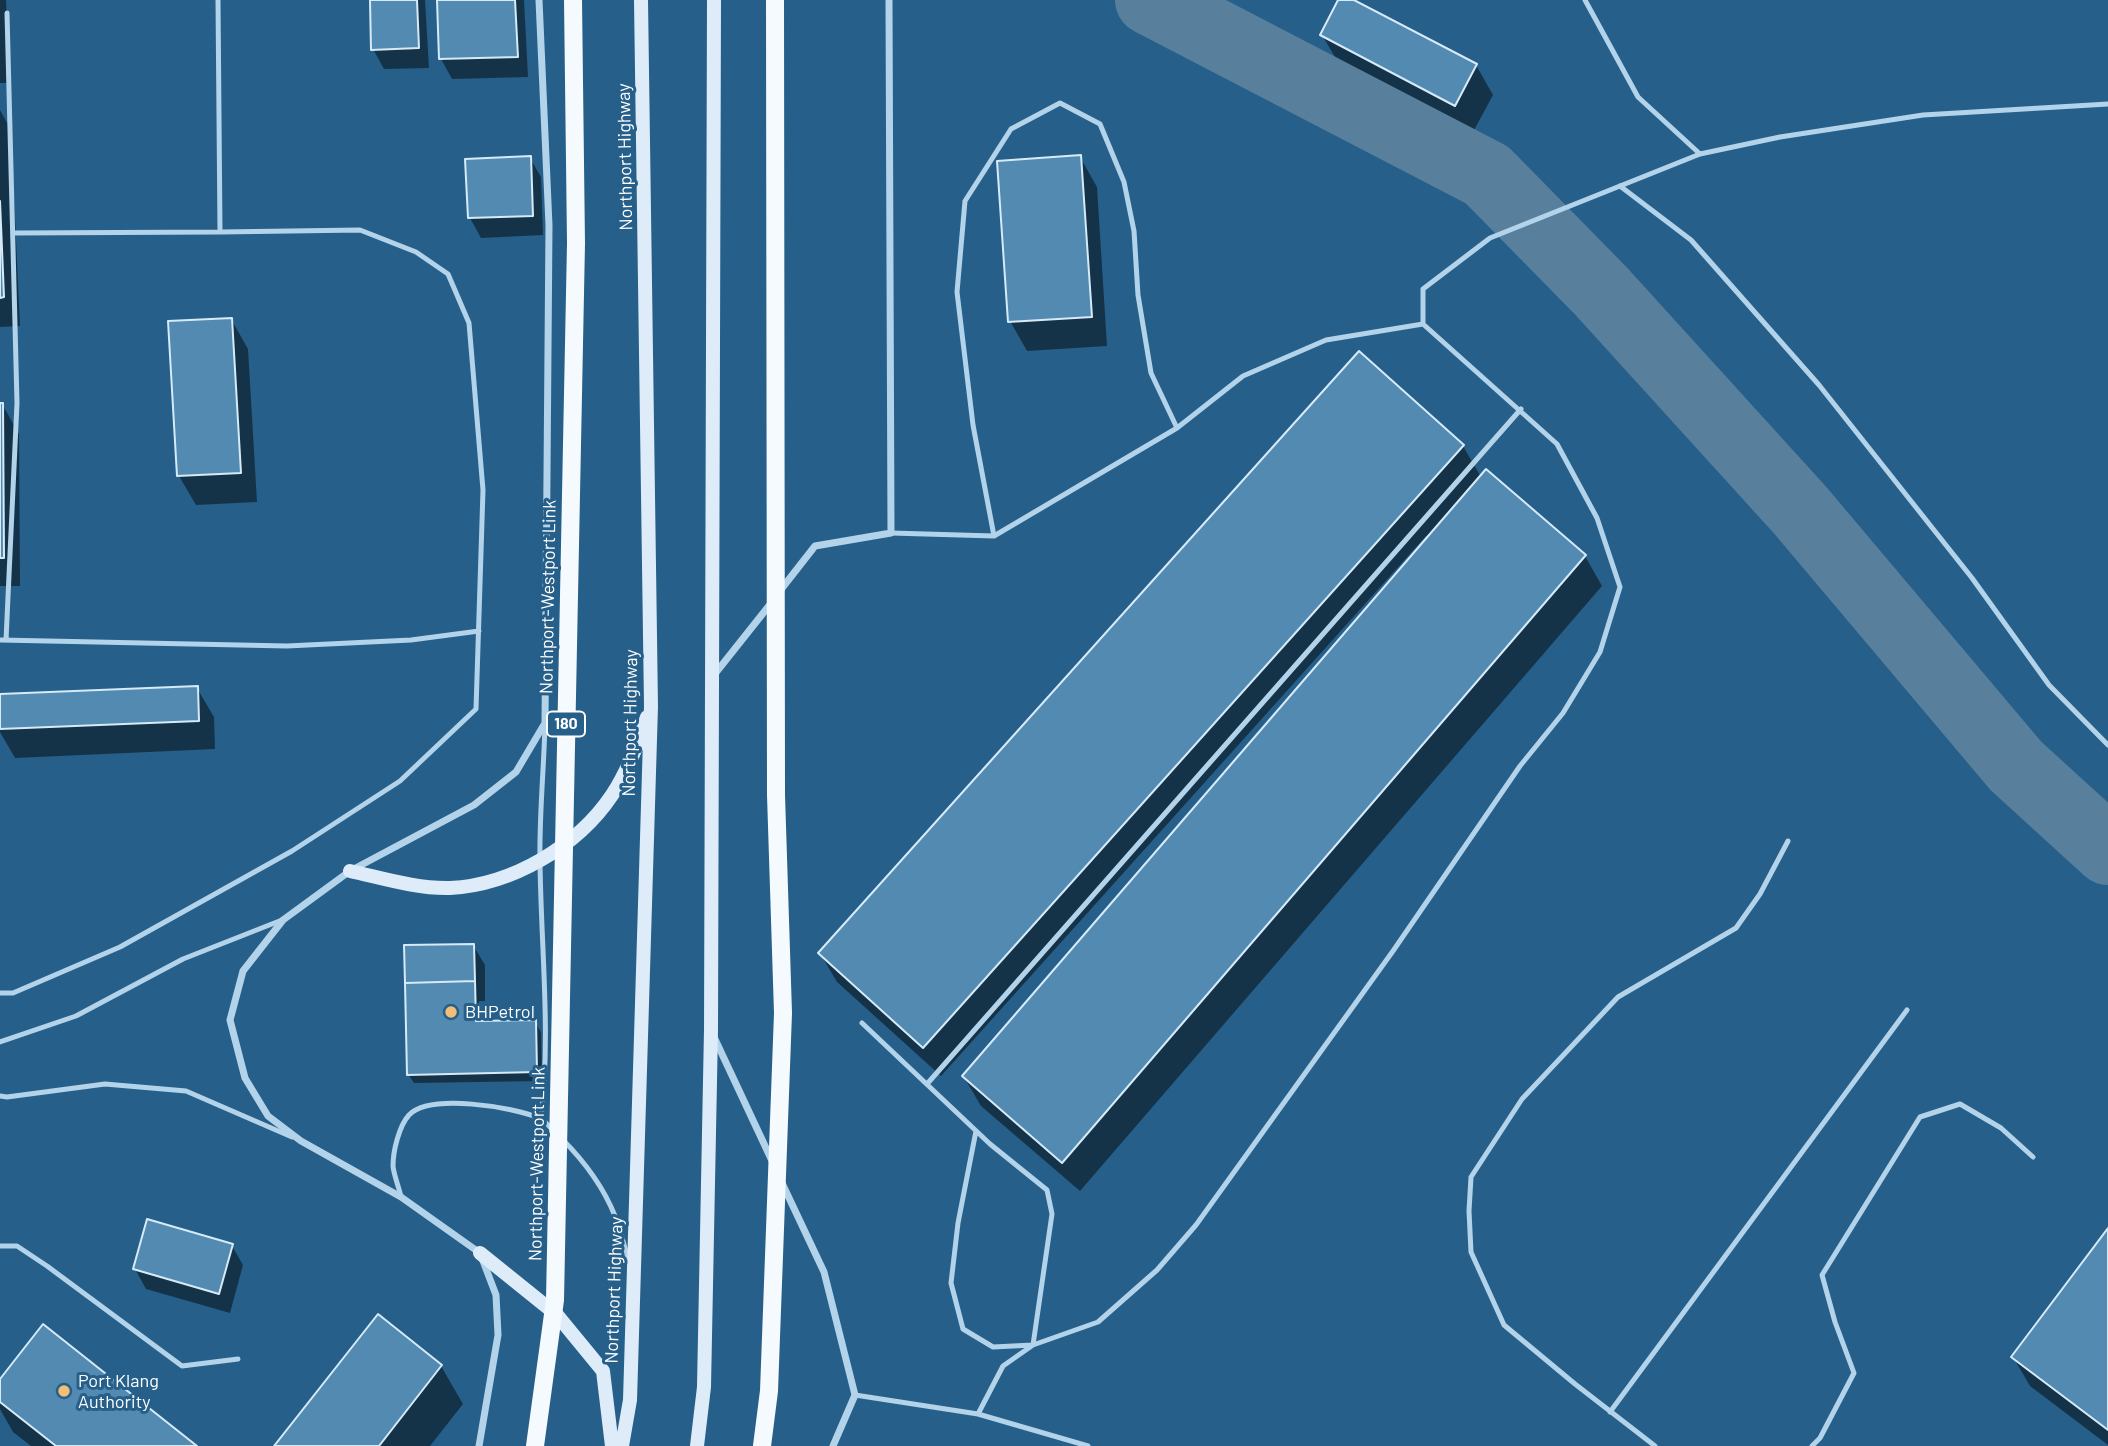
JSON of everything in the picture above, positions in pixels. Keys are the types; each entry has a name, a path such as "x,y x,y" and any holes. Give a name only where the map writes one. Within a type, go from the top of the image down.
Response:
{"main road":[{"name":"Northport-Westport Link","path":"536,1446 555,1300 576,243 573,0"},
{"name":"Northport Highway","path":"622,1446 630,1400 652,706 641,0"},
{"path":"697,1446 704,1387 711,1030 714,0"},
{"path":"762,1446 769,1391 783,1013 776,795 775,0"},
{"path":"350,871 403,883 450,888 494,880 540,860 582,831 612,796 633,756 652,706"},
{"path":"480,1253 556,1315 603,1371 612,1446"}],"street":[{"path":"479,1446 498,1335 496,1295 480,1253 401,1197 301,1141 268,1116 245,1078 230,1020 243,971 283,920 350,871 474,805 516,772 545,723 549,225 539,0"},
{"path":"711,679 815,546 891,533 889,0"},
{"path":"711,1030 824,1272 855,1395 833,1446"}],"lane":[{"path":"218,0 220,232"},
{"path":"1585,0 1638,97 1700,154"},
{"path":"7,13 17,402 3,640 287,646 411,640 479,631"},
{"path":"994,536 973,425 957,292 965,201 1010,129 1060,103 1100,124 1124,182 1135,231 1138,295 1151,373 1177,428"},
{"path":"978,1414 1003,1366 1033,1345 1098,1322 1157,1270 1196,1225 1393,951 1520,766 1563,713 1600,652 1620,587 1597,518 1557,444 1423,324 1423,289 1490,238 1700,154 1780,137 1923,115 2108,104"},
{"path":"1620,186 1691,240 1819,385 1972,578 2049,685 2108,745"},
{"path":"0,993 13,993 120,947 292,851 400,781 476,709 483,490 469,323 448,274 416,252 360,230 14,233"},
{"path":"891,533 994,536 1177,428 1243,376 1326,340 1423,324"},
{"path":"927,1084 1521,409"},
{"path":"541,1118 545,1083 546,1018 540,860 545,723"},
{"path":"1655,1446 1504,1325 1471,1252 1471,1177 1522,1099 1618,997 1736,928 1760,894 1788,841"},
{"path":"0,1042 76,1016 183,960 283,920"},
{"path":"1610,1412 1907,1010"},
{"path":"862,1023 976,1131 1047,1190 1052,1214 1033,1345"},
{"path":"0,1096 105,1084 186,1091 301,1141"},
{"path":"401,1197 393,1166 399,1131 410,1114 423,1107 464,1102 541,1118 584,1161 615,1217 634,1274"},
{"path":"1812,1446 1821,1438 1854,1373 1835,1322 1822,1275 1920,1118 1961,1104 2000,1128 2033,1157"},
{"path":"976,1131 958,1223 951,1283 963,1329 993,1347 1033,1345"},
{"path":"0,1245 17,1246 182,1366 239,1359"},
{"path":"855,1395 978,1414 1088,1446"}],"building":[{"path":"370,0 417,0 419,48 371,50"},
{"path":"437,0 515,0 518,57 439,59"},
{"path":"1338,0 1354,0 1477,64 1455,106 1320,35"},
{"path":"1081,155 1092,317 1008,322 997,161"},
{"path":"531,156 533,216 468,218 465,159"},
{"path":"0,201 4,297 0,298"},
{"path":"232,318 241,473 177,476 168,321"},
{"path":"1359,351 1464,445 923,1048 818,953"},
{"path":"0,403 3,403 4,558 0,558"},
{"path":"1486,469 1586,555 1062,1163 962,1076"},
{"path":"198,686 199,721 0,729 0,694"},
{"path":"474,944 475,981 405,983 404,945"},
{"path":"475,981 476,1021 536,1020 537,1072 407,1075 405,983"},
{"path":"147,1219 233,1244 219,1294 133,1269"},
{"path":"2108,1228 2108,1430 2011,1357"},
{"path":"378,1314 442,1365 379,1446 274,1446"},
{"name":"Port Klang Authority","path":"43,1324 197,1446 56,1446 0,1402 0,1379"}],"waterway":[{"path":"1150,0 1487,175 1601,291 1800,510 2016,766 2108,850"}],"place":[{"name":"BHPetrol","path":"451,1012"},
{"name":"Port Klang Authority","path":"64,1391"}]}
